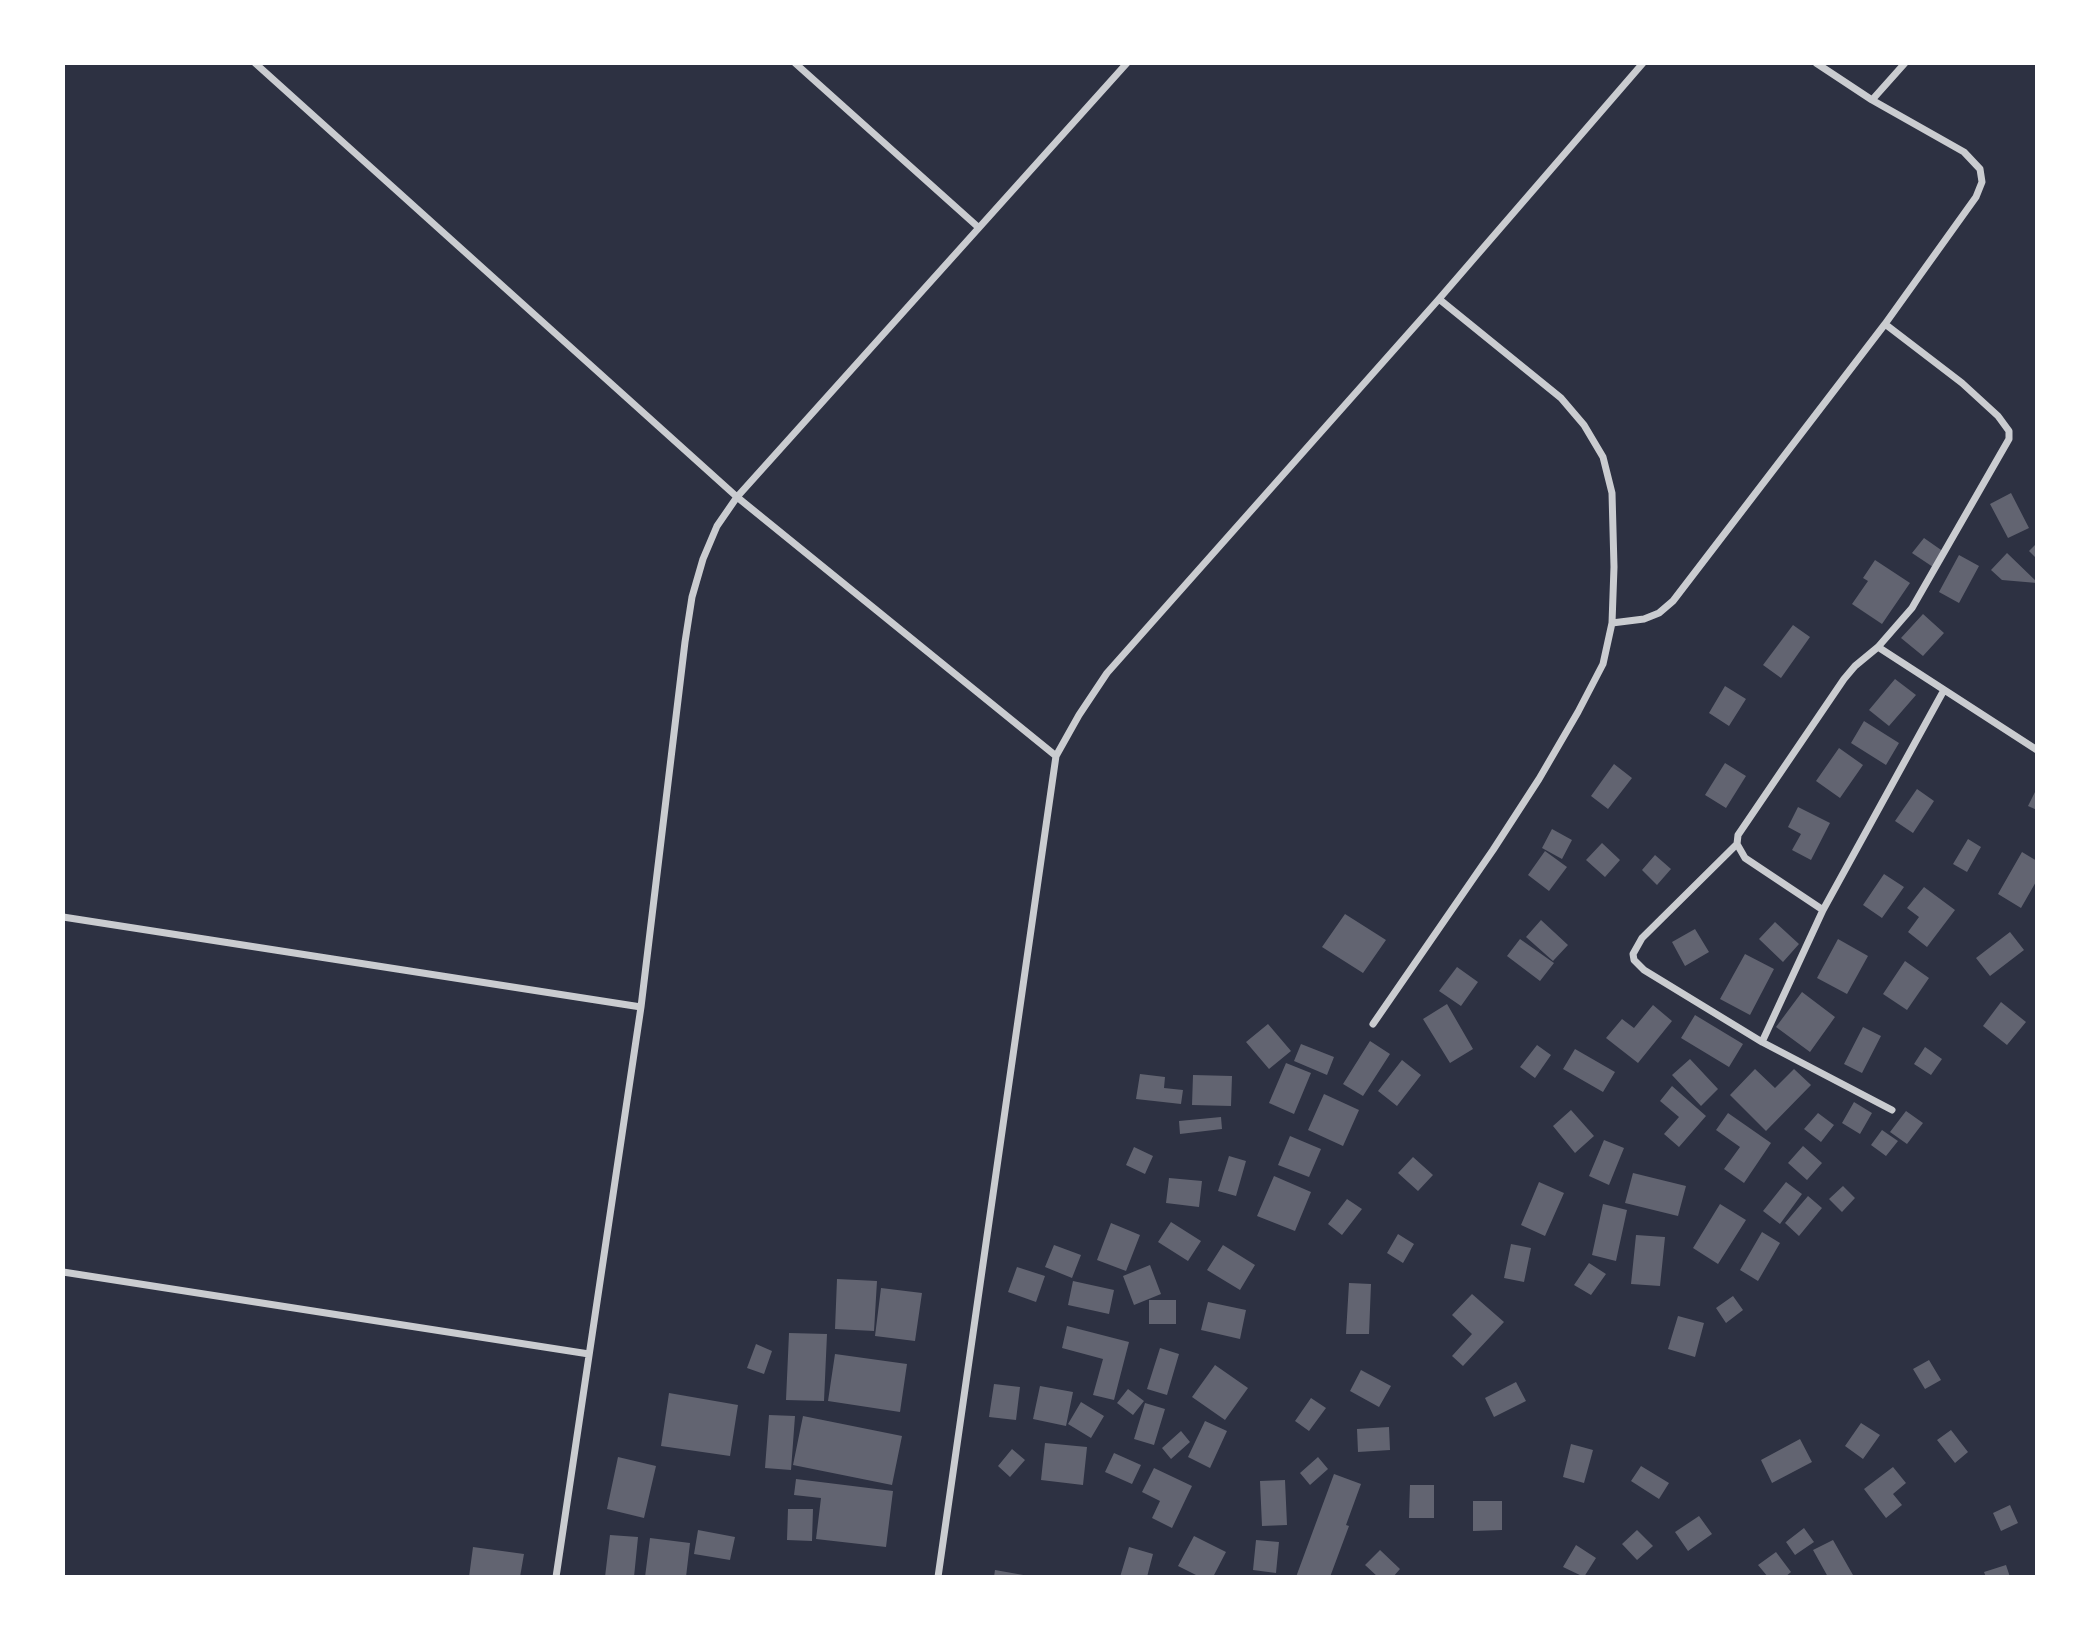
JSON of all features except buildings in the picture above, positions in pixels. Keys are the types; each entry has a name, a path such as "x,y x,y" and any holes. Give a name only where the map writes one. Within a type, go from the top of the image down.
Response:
{"street":[{"path":"255,63 737,496 1056,756"},
{"path":"795,63 978,227"},
{"path":"556,1577 641,1007 692,597 703,559 717,526 737,496 1127,63"},
{"path":"938,1577 1056,756 1107,673 1439,299 1643,63"},
{"path":"1612,623 1644,619 1659,613 1673,601 1885,324 1976,197 1982,182 1980,169 1964,152 1872,100 1816,63"},
{"path":"1872,100 1905,63"},
{"path":"1373,1024 1539,779 1603,664 1612,623 1612,493 1603,457 1584,425 1561,398 1439,299"},
{"path":"1823,910 1745,858 1737,844 1738,835 1844,679 1878,647 1912,608 2005,448 2009,431 1998,416 1962,383 1885,324"},
{"path":"1878,647 2037,750"},
{"path":"1762,1042 1823,910 1944,690"},
{"path":"1737,844 1642,938 1633,954 1634,960 1644,970 1762,1042 1892,1110"},
{"path":"63,917 641,1007"},
{"path":"63,1272 589,1354"}]}
